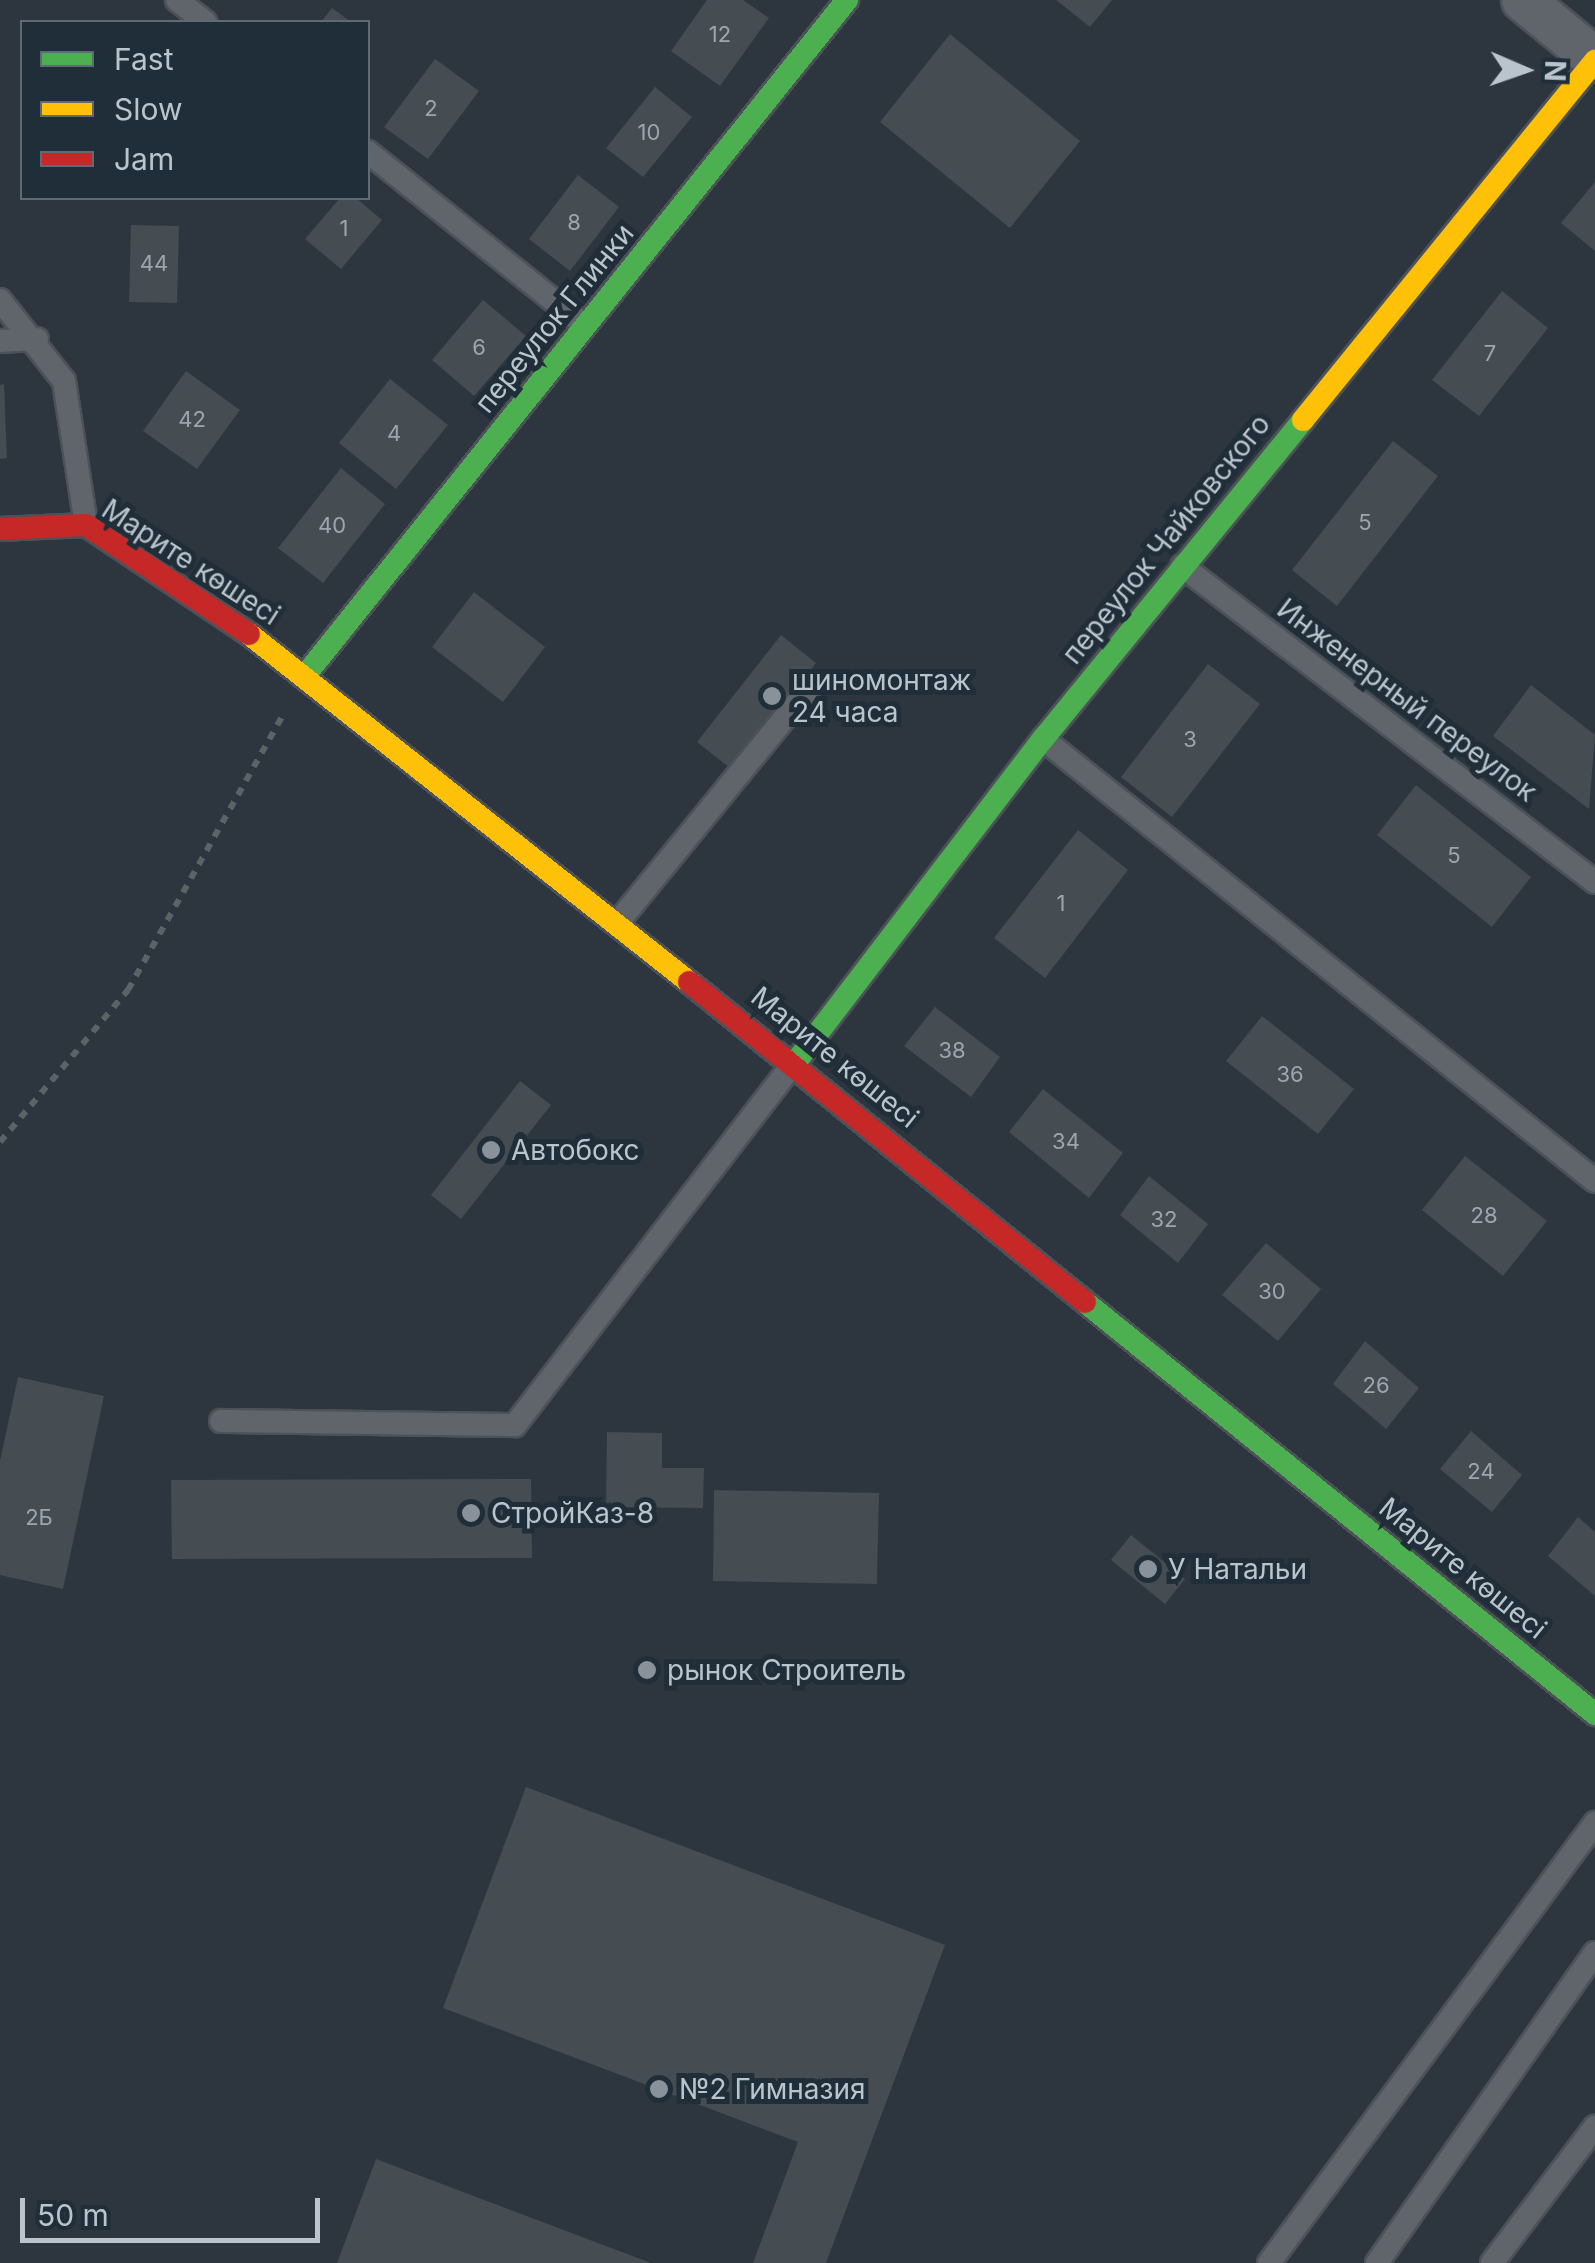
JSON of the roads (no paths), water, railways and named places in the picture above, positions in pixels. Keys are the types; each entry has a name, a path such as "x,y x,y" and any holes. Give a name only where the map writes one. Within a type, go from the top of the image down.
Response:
{"street":[{"path":"1523,0 1595,59"},
{"name":"переулок Глинки","path":"307,672 841,8"},
{"name":"переулок Чайковского","path":"795,1062 1043,739 1595,59"},
{"name":"Марите көшесі","path":"0,530 86,524 307,672 795,1062 1595,1714"}],"lane":[{"path":"177,0 202,20"},
{"path":"815,0 841,8"},
{"path":"370,154 586,326"},
{"path":"0,300 37,339 70,402 86,524"},
{"path":"0,340 37,339"},
{"name":"Инженерный переулок","path":"1182,566 1595,882"},
{"path":"619,921 809,688"},
{"path":"1043,739 1595,1181"},
{"path":"220,1422 515,1425 795,1062"},
{"path":"1269,2263 1595,1823"},
{"path":"1377,2263 1595,1953"},
{"path":"1492,2263 1595,2127"}],"place":[{"name":"шиномонтаж 24 часа","path":"772,696"},
{"name":"Автобокс","path":"491,1150"},
{"name":"СтройКаз-8","path":"471,1513"},
{"name":"У Натальи","path":"1148,1569"},
{"name":"рынок Строитель","path":"647,1670"},
{"name":"№2 Гимназия","path":"659,2089"}]}
